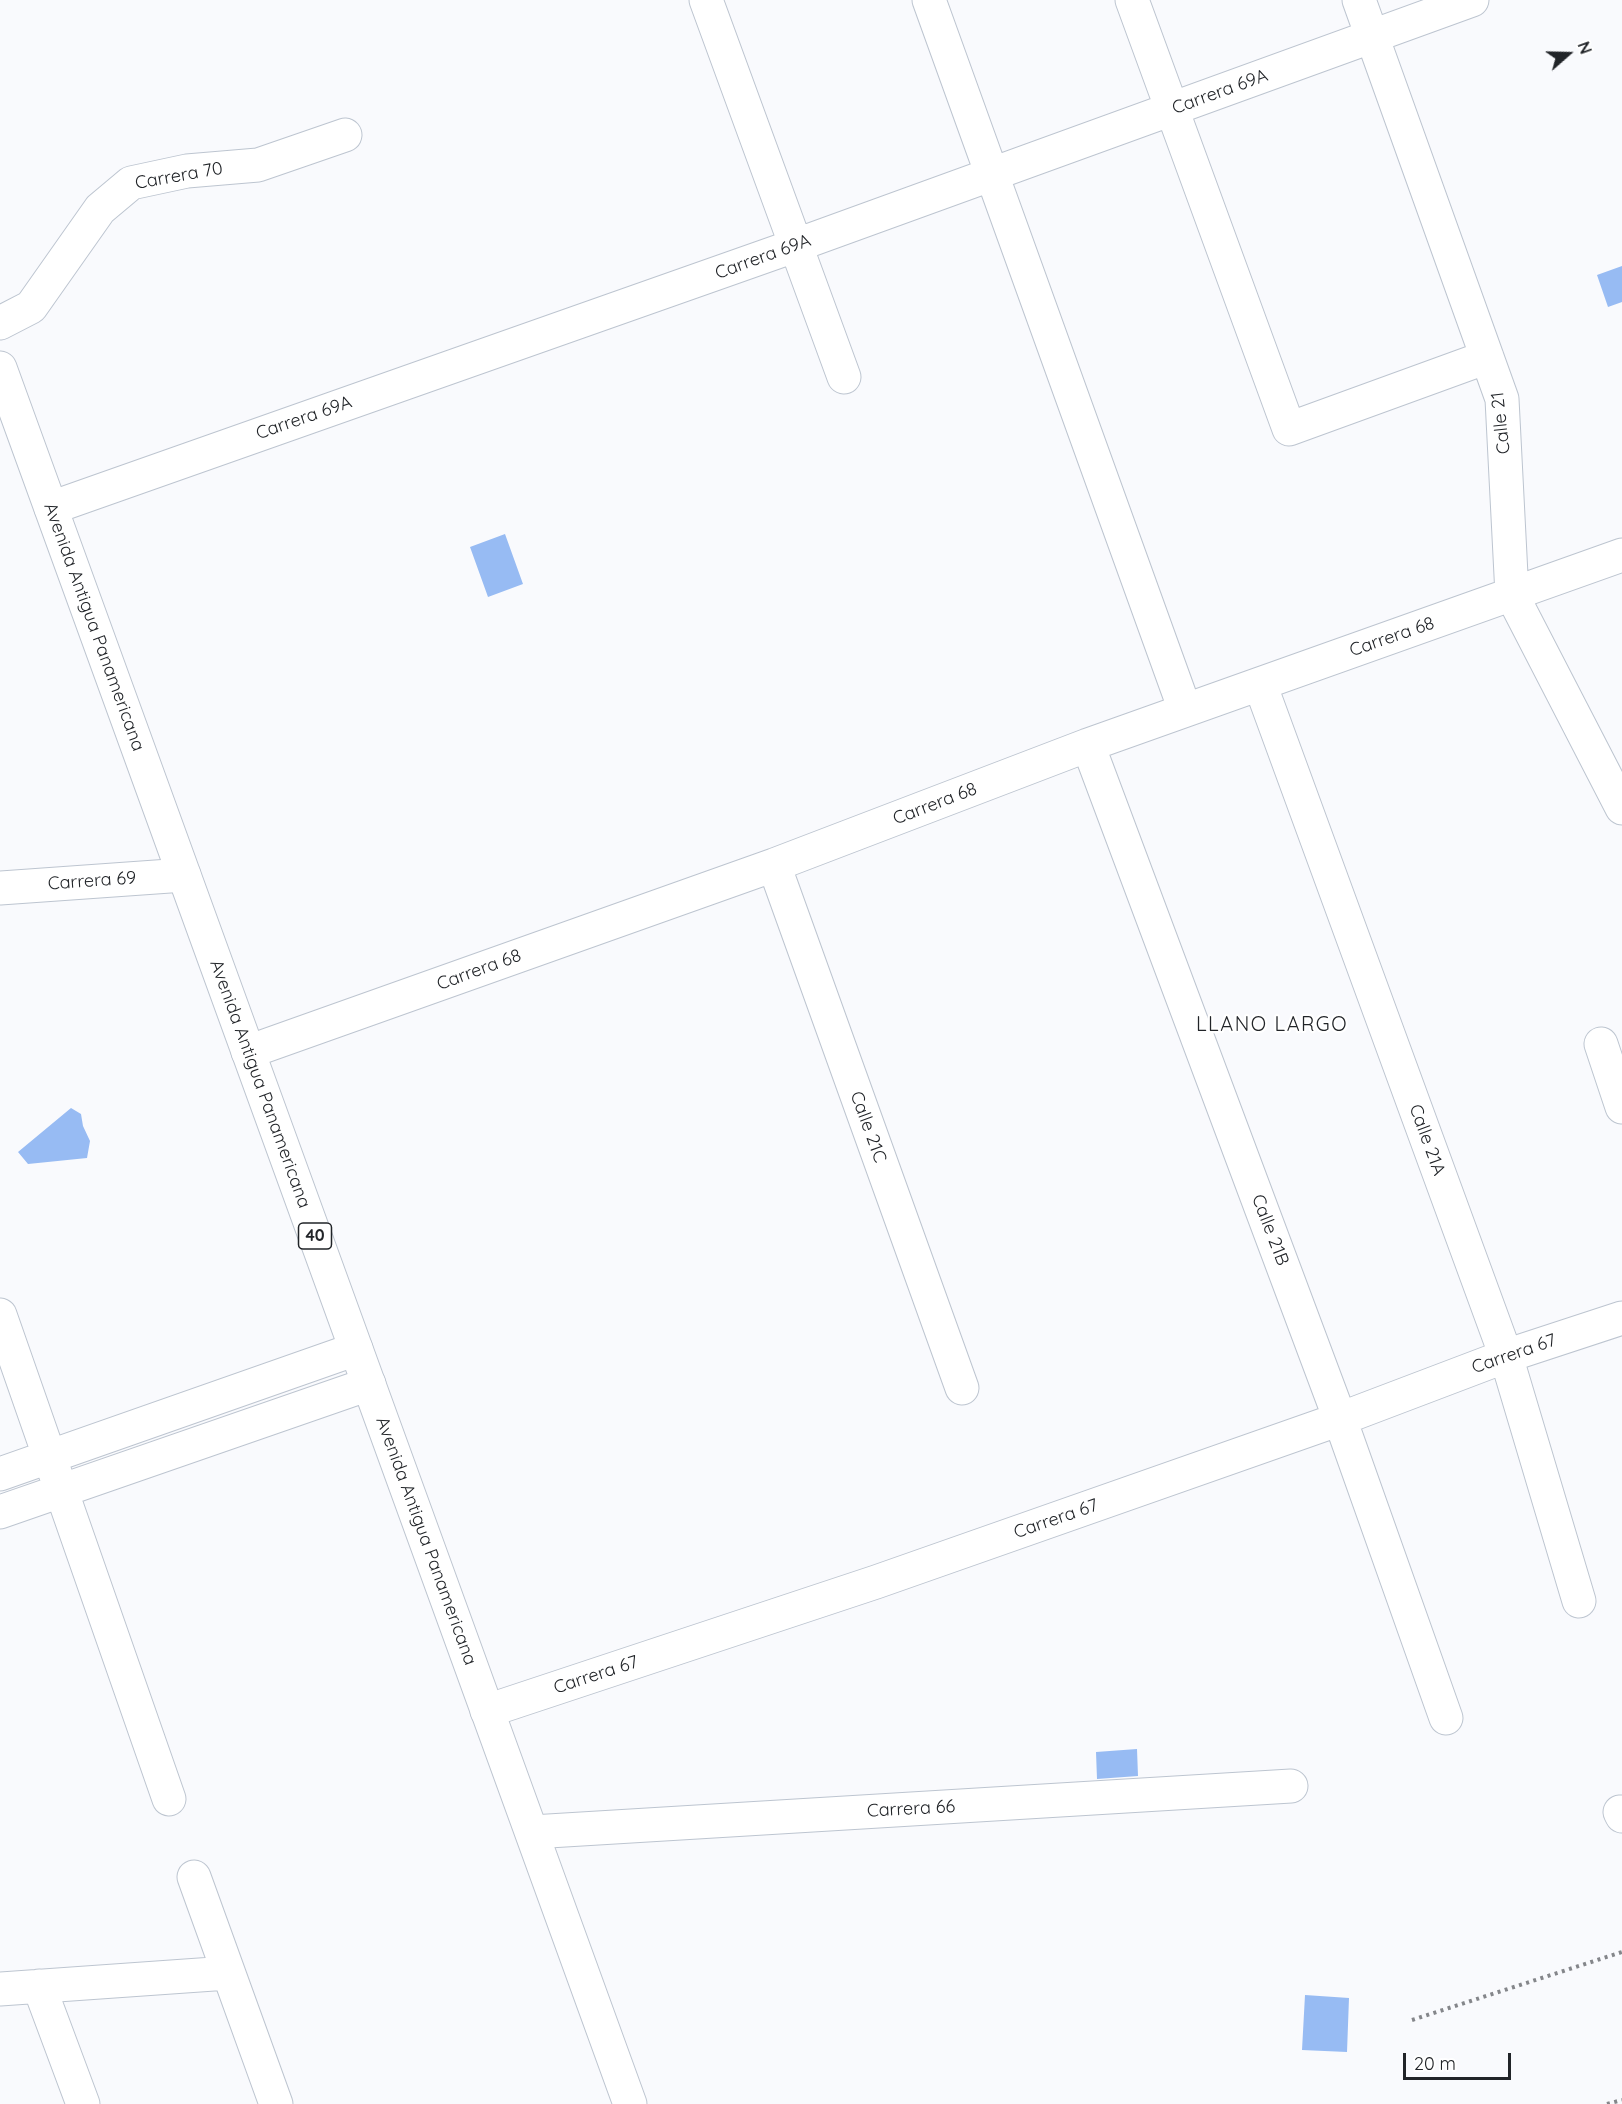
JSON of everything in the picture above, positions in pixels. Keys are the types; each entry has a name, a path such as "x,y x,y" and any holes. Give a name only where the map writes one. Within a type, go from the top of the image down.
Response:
{"street":[{"path":"706,0 794,246 844,377"},
{"path":"929,0 1185,710"},
{"path":"1132,0 1289,429 1487,357"},
{"name":"Calle 21","path":"1359,0 1502,399 1512,595 1622,808"},
{"name":"Carrera 69A","path":"51,508 794,246 1472,0"},
{"name":"Carrera 70","path":"0,323 31,307 100,209 131,183 187,171 258,165 345,135"},
{"name":"Avenida Antigua Panamericana","path":"0,368 630,2104"},
{"name":"Carrera 68","path":"248,1052 774,865 1088,745 1622,555"},
{"name":"Calle 21A","path":"1260,684 1506,1356 1579,1601"},
{"name":"Calle 21B","path":"1088,745 1340,1419 1446,1718"},
{"name":"Calle 21C","path":"774,865 962,1388"},
{"name":"Carrera 69","path":"0,888 184,875"},
{"path":"1601,1044 1622,1107"},
{"path":"0,1315 169,1799"},
{"name":"Carrera 67","path":"488,1711 888,1578 1340,1419 1506,1356 1622,1318"},
{"path":"0,1474 356,1349"},
{"path":"0,1512 369,1384"},
{"name":"Carrera 66","path":"532,1832 1291,1786"},
{"path":"194,1877 276,2104"},
{"path":"0,1989 228,1973"},
{"path":"39,1986 83,2104"}],"path":[{"path":"1412,2020 1622,1952"},
{"path":"1607,2104 1622,2100"}],"water":[{"path":"1622,266 1622,302 1608,307 1597,275"},
{"path":"505,534 523,584 488,597 470,547"},
{"path":"71,1108 81,1114 83,1126 90,1141 87,1158 28,1164 18,1152"},
{"path":"1137,1749 1138,1776 1097,1779 1096,1752"},
{"path":"1305,1995 1349,1998 1347,2052 1302,2050"}],"district":[{"name":"LLANO LARGO","path":"1272,1025"}]}
